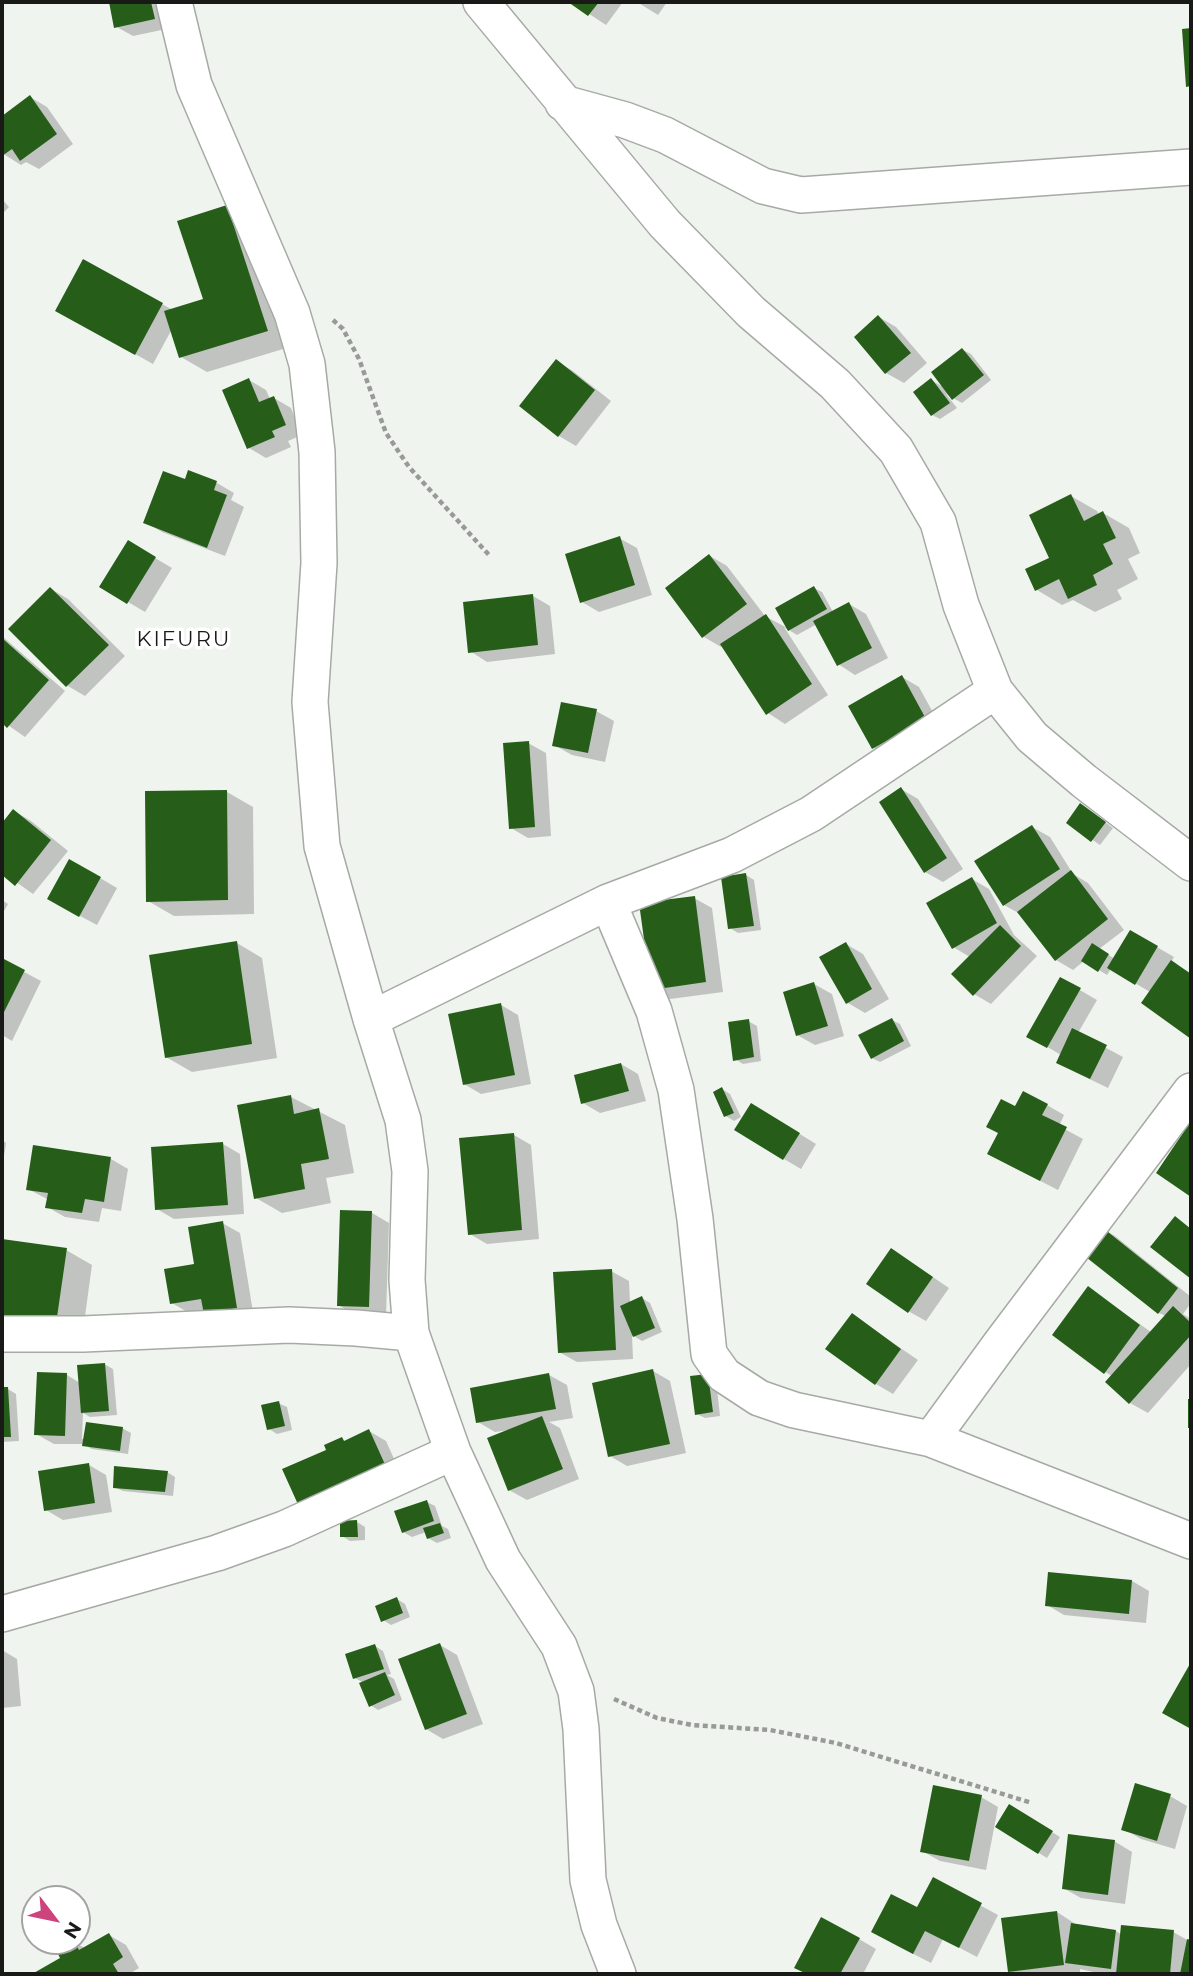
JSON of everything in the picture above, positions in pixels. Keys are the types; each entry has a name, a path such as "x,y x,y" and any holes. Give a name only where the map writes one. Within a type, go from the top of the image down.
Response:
{"street":[{"path":"174,2 194,85 292,313 307,364 317,452 319,563 310,702 322,845 403,1120 410,1171 407,1280 411,1334 453,1452 503,1560 559,1646 576,1691 581,1729 588,1880 599,1925 618,1974"},
{"path":"481,2 665,224 751,312 835,384 896,450 938,522 961,605 995,691 1032,737 1084,781 1191,863"},
{"path":"564,103 625,120 665,135 763,186 801,195 1191,167"},
{"path":"371,1018 608,902 732,855 811,814 995,691"},
{"path":"608,902 654,1011 676,1090 695,1219 709,1354 724,1375 759,1398 794,1410 932,1439 1191,1541"},
{"path":"932,1439 1191,1091"},
{"path":"2,1334 83,1334 289,1325 411,1334"},
{"path":"2,1614 218,1553 273,1533 453,1452"}],"path":[{"path":"324,312 344,328 359,359 386,433 409,467 489,555"},
{"path":"576,1691 608,1697 657,1718 691,1725 769,1730 836,1743 1032,1802"}],"building":[{"path":"109,2 151,2 155,19 114,28"},
{"path":"568,2 599,2 588,16"},
{"path":"1191,28 1191,86 1186,87 1182,29"},
{"path":"30,95 57,134 20,161 12,149 2,156 2,116"},
{"path":"227,205 268,331 179,358 164,311 203,299 177,221"},
{"path":"83,259 163,303 135,355 55,311"},
{"path":"878,315 911,353 885,374 854,337"},
{"path":"962,348 984,375 952,400 931,372"},
{"path":"556,359 595,390 558,437 519,406"},
{"path":"249,378 259,402 274,396 286,425 272,431 275,437 247,449 222,390"},
{"path":"931,378 950,403 931,416 913,392"},
{"path":"188,470 217,481 214,490 227,495 207,548 143,523 163,471 185,479"},
{"path":"1071,494 1084,521 1103,511 1116,538 1103,544 1113,564 1093,575 1097,585 1068,599 1059,579 1035,591 1025,569 1049,558 1029,515"},
{"path":"620,536 635,585 580,603 565,554"},
{"path":"128,540 156,557 127,604 99,587"},
{"path":"709,554 747,604 702,638 665,588"},
{"path":"814,586 827,609 788,631 775,608"},
{"path":"50,587 109,645 66,687 8,629"},
{"path":"533,594 538,645 468,653 463,602"},
{"path":"849,602 872,648 837,666 813,621"},
{"path":"766,614 812,684 766,715 720,644"},
{"path":"2,638 49,680 7,728 2,723"},
{"path":"902,675 926,719 872,749 848,706"},
{"path":"561,702 597,709 588,753 552,746"},
{"path":"529,741 535,827 509,829 503,743"},
{"path":"901,787 947,858 924,873 879,802"},
{"path":"227,790 228,900 146,902 145,791"},
{"path":"1080,803 1106,822 1091,842 1066,823"},
{"path":"13,809 51,840 15,886 2,875 2,823"},
{"path":"1032,825 1060,869 1003,906 974,861"},
{"path":"69,859 101,877 79,917 47,899"},
{"path":"1071,870 1108,919 1055,961 1017,912"},
{"path":"746,873 754,926 728,929 721,877"},
{"path":"972,877 997,923 952,949 926,903"},
{"path":"695,896 706,982 651,990 639,903"},
{"path":"1000,925 1021,946 973,996 951,974"},
{"path":"1130,930 1158,946 1135,985 1107,968"},
{"path":"237,941 252,1044 165,1058 149,955"},
{"path":"846,942 872,989 846,1004 819,957"},
{"path":"1092,943 1109,954 1098,972 1081,961"},
{"path":"2,958 25,970 2,1016"},
{"path":"1171,960 1191,974 1191,1039 1141,1003"},
{"path":"1060,977 1081,988 1047,1048 1026,1037"},
{"path":"814,982 828,1026 796,1036 783,992"},
{"path":"501,1003 515,1075 463,1085 448,1014"},
{"path":"892,1018 904,1041 871,1059 858,1035"},
{"path":"749,1019 754,1057 733,1061 728,1022"},
{"path":"1072,1028 1107,1045 1090,1079 1056,1063"},
{"path":"621,1063 629,1091 581,1104 574,1075"},
{"path":"722,1087 734,1113 724,1117 713,1092"},
{"path":"1023,1091 1048,1104 1042,1115 1067,1127 1040,1181 987,1154 998,1133 986,1127 1001,1099 1015,1106"},
{"path":"291,1095 294,1114 319,1108 329,1159 301,1164 305,1189 254,1199 237,1105"},
{"path":"751,1103 800,1133 783,1160 734,1130"},
{"path":"1191,1121 1191,1197 1156,1173"},
{"path":"514,1133 522,1230 468,1235 459,1138"},
{"path":"223,1142 228,1205 155,1210 151,1147"},
{"path":"33,1145 111,1157 104,1202 85,1199 82,1213 45,1208 48,1193 26,1190"},
{"path":"340,1210 372,1211 369,1307 337,1306"},
{"path":"1175,1216 1191,1229 1191,1279 1150,1247"},
{"path":"223,1221 237,1308 204,1314 201,1299 170,1304 164,1269 194,1264 188,1227"},
{"path":"1098,1224 1178,1288 1158,1314 1077,1250"},
{"path":"2,1239 67,1248 56,1324 2,1317"},
{"path":"891,1248 933,1277 908,1313 866,1284"},
{"path":"612,1269 616,1350 558,1353 553,1272"},
{"path":"1088,1286 1140,1325 1104,1374 1052,1335"},
{"path":"642,1296 655,1328 633,1337 620,1306"},
{"path":"1173,1306 1191,1323 1191,1335 1129,1404 1105,1382"},
{"path":"852,1313 901,1349 875,1385 825,1349"},
{"path":"105,1363 109,1411 81,1413 77,1365"},
{"path":"653,1369 670,1444 608,1457 592,1383"},
{"path":"37,1372 67,1373 65,1436 34,1435"},
{"path":"549,1373 556,1409 476,1423 470,1388"},
{"path":"708,1374 713,1412 695,1415 690,1376"},
{"path":"2,1387 8,1387 11,1437 2,1437"},
{"path":"1188,1399 1191,1399 1191,1428 1188,1428"},
{"path":"279,1401 285,1426 267,1430 261,1405"},
{"path":"542,1416 563,1469 508,1491 487,1438"},
{"path":"86,1422 123,1427 120,1451 82,1446"},
{"path":"369,1429 388,1471 301,1511 282,1469 326,1450 324,1445 342,1437 344,1441"},
{"path":"89,1463 95,1503 44,1511 38,1471"},
{"path":"114,1466 168,1471 165,1492 113,1488"},
{"path":"427,1500 434,1521 402,1533 394,1511"},
{"path":"357,1520 358,1537 340,1537 340,1521"},
{"path":"440,1523 444,1533 427,1539 423,1528"},
{"path":"1048,1572 1132,1580 1129,1614 1045,1606"},
{"path":"397,1597 403,1613 381,1622 375,1606"},
{"path":"440,1643 467,1714 425,1730 398,1659"},
{"path":"375,1644 384,1669 353,1679 345,1654"},
{"path":"1191,1662 1191,1729 1162,1713"},
{"path":"385,1672 395,1695 369,1707 359,1683"},
{"path":"1135,1783 1171,1794 1157,1841 1121,1830"},
{"path":"933,1785 982,1795 969,1861 920,1852"},
{"path":"1009,1804 1053,1831 1038,1854 995,1827"},
{"path":"1068,1834 1115,1840 1108,1895 1062,1889"},
{"path":"933,1877 982,1903 959,1948 925,1931 913,1954 871,1932 891,1894 917,1907"},
{"path":"1057,1911 1064,1965 1008,1972 1001,1918"},
{"path":"821,1917 860,1938 840,1974 807,1974 794,1968"},
{"path":"1071,1923 1116,1930 1111,1969 1065,1963"},
{"path":"1121,1925 1174,1930 1170,1974 1116,1974"},
{"path":"109,1933 123,1957 113,1964 119,1974 32,1974 60,1958 58,1955 91,1955 91,1943"},
{"path":"1187,1939 1191,1940 1191,1974 1180,1974"}],"district":[{"name":"KIFURU","path":"184,640"}]}
